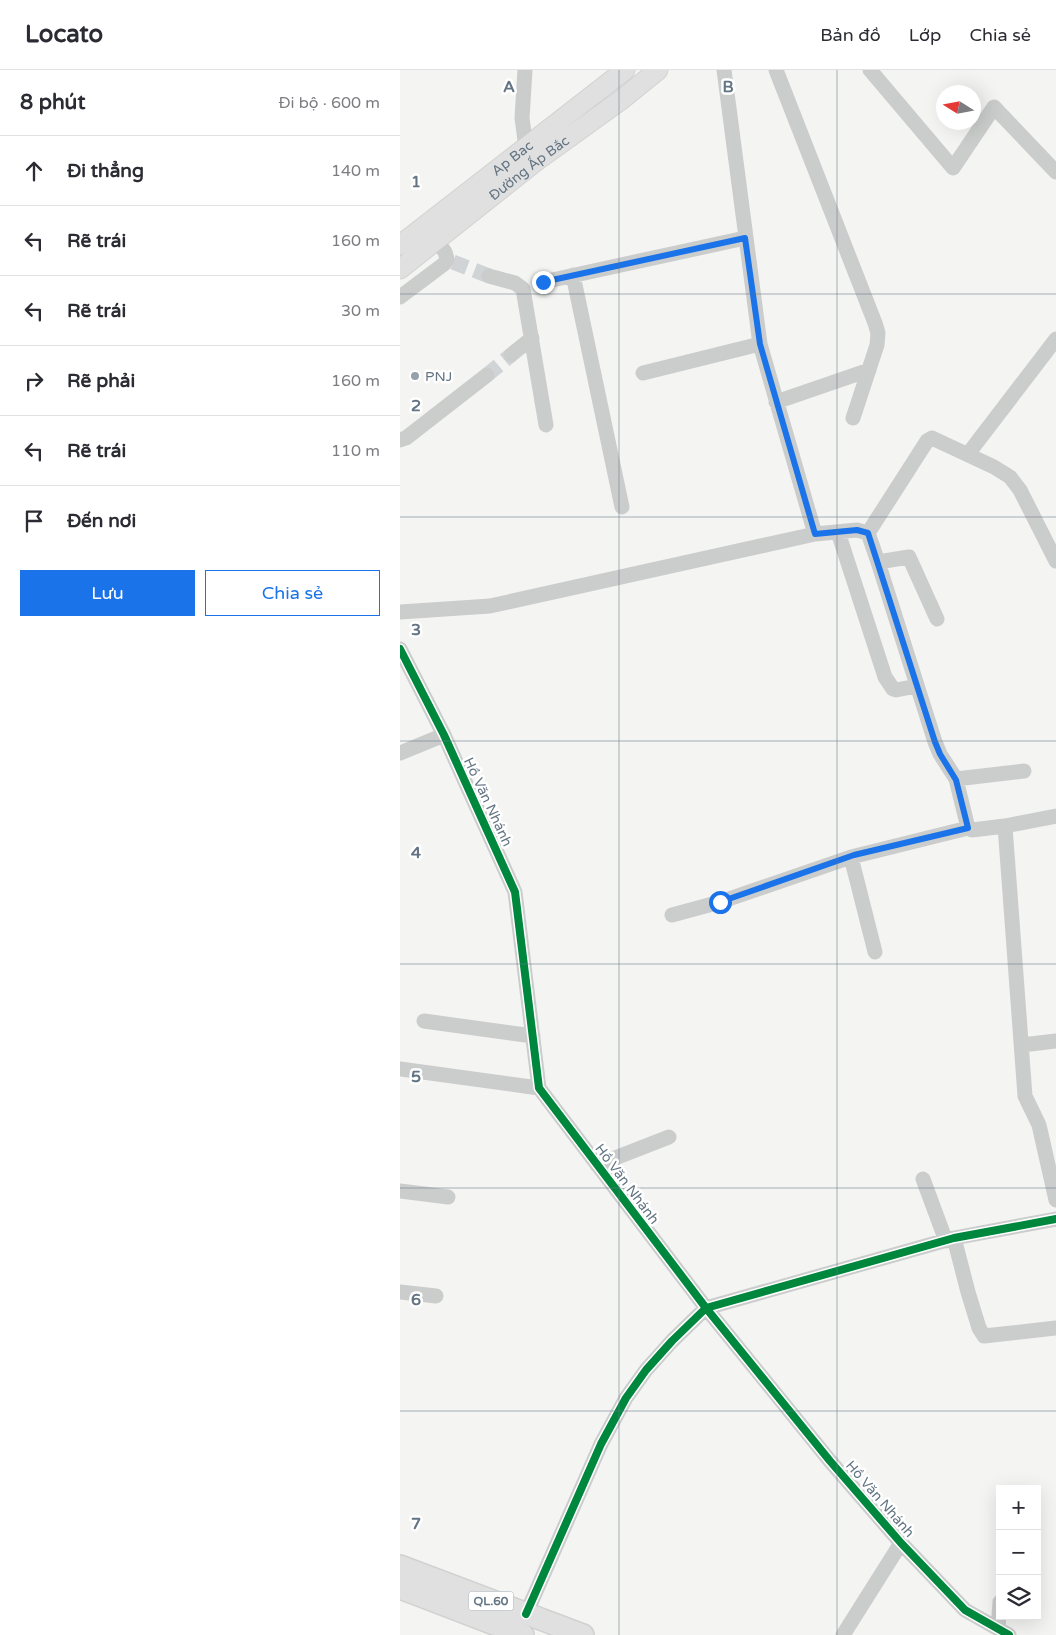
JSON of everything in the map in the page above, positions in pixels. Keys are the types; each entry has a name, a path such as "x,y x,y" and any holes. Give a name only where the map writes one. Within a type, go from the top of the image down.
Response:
{"highway":[{"name":"QL.60","path":"400,1566 583,1635"},
{"name":"QL.60","path":"400,1588 523,1635"}],"main road":[{"name":"Ap Bac","path":"400,245 625,70"},
{"name":"Đường Ấp Bắc","path":"400,269 536,162 622,100 658,70"}],"street":[{"path":"525,70 522,118 526,148"},
{"path":"724,70 760,344 815,534"},
{"path":"776,70 878,333 877,346 853,418"},
{"path":"870,70 953,168 994,107 1056,172"},
{"path":"543,282 745,238"},
{"path":"400,297 450,260 436,240"},
{"path":"573,275 622,507"},
{"path":"489,276 515,283 523,289 546,425"},
{"path":"511,355 532,338"},
{"path":"968,454 1056,339"},
{"path":"644,373 760,344"},
{"path":"776,402 869,370"},
{"path":"400,440 406,438 487,375"},
{"path":"868,533 927,441 932,438 968,454 1010,477 1020,490 1056,561"},
{"path":"400,612 490,606 815,534 857,530 868,533"},
{"path":"838,532 885,677 893,689 896,690 917,686"},
{"path":"868,533 935,742 956,780 968,828"},
{"path":"878,562 909,557 937,619"},
{"name":"Hồ Văn Nhánh","path":"400,650 444,735 515,892 539,1088 706,1308 830,1461 901,1543 965,1610 1004,1632"},
{"path":"400,752 444,735"},
{"path":"956,780 1024,771"},
{"path":"672,915 720,902 850,857 968,828 972,830 1005,826 1056,816"},
{"path":"1005,826 1025,1096 1039,1125 1056,1200"},
{"path":"850,857 875,952"},
{"path":"424,1022 533,1036"},
{"path":"1022,1045 1056,1041"},
{"path":"400,1069 539,1088"},
{"path":"597,1165 669,1137"},
{"path":"923,1179 950,1240 979,1328 984,1336 1056,1328"},
{"path":"400,1191 448,1197"},
{"path":"526,1614 602,1444 626,1398 646,1370 706,1308 950,1240 1056,1219"},
{"path":"400,1292 436,1296"},
{"path":"843,1635 901,1543"}],"tunnel":[{"path":"453,262 489,276"},
{"path":"487,375 511,355"}],"cycle path":[{"path":"400,649 444,735 515,892 539,1088 706,1308 830,1461 901,1543 965,1610 1009,1635"},
{"path":"526,1614 601,1444 626,1398 646,1370 706,1308 954,1238 1056,1219"}],"place":[{"name":"PNJ","path":"415,376"}],"route":[{"path":"543,282 745,238 760,344 815,534 857,530 868,533 935,742 956,780 968,828 854,855 720,902"}]}
